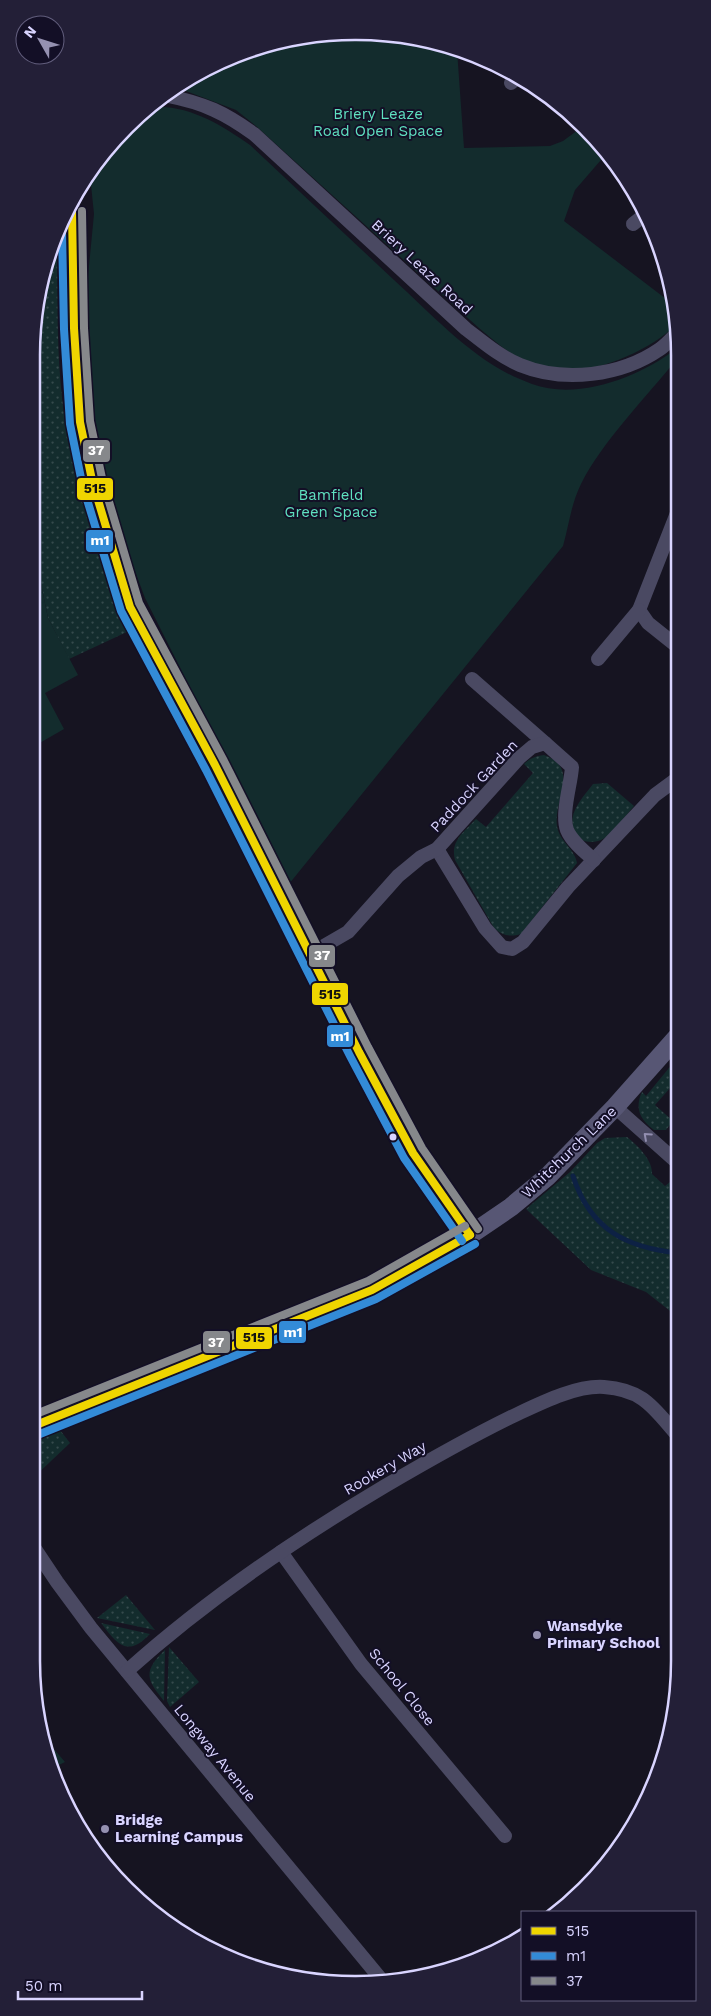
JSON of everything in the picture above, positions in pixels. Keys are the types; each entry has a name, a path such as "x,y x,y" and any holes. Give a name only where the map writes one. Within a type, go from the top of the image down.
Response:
{"street":[{"name":"Briery Leaze Road","path":"174,97 189,100 226,113 254,134 466,328 496,353 520,365 546,373 572,375 601,373 632,363 660,349 670,339"},
{"path":"72,218 74,328 80,422 92,480 130,607 214,764 413,1153 470,1235"},
{"path":"633,224 639,219"},
{"path":"598,659 639,610 671,528"},
{"path":"639,610 648,623 671,641"},
{"path":"472,680 572,767 565,814 567,830 575,842 594,860"},
{"name":"Paddock Garden","path":"310,954 348,932 398,876 421,857 437,849 520,758 532,747 545,743"},
{"name":"Paddock Garden","path":"437,849 485,928 502,947 512,948 524,942 568,887 654,795 671,783"},
{"name":"Whitchurch Lane","path":"40,1423 372,1290 470,1235 511,1207 548,1176 615,1107 671,1044"},
{"path":"615,1107 671,1157"},
{"name":"Rookery Way","path":"127,1671 210,1601 281,1552 352,1506 476,1434 539,1404 582,1390 602,1387 623,1389 644,1398 671,1428"},
{"name":"School Close","path":"281,1552 361,1664 505,1836"},
{"name":"Longway Avenue","path":"40,1557 56,1582 127,1671 377,1975"}],"green space":[{"name":"Briery Leaze Road Open Space","path":"356,40 397,43 417,46 458,57 464,148 550,146 563,141 577,130 602,158 575,190 564,221 666,299 670,330 626,357 584,369 563,371 543,369 525,362 503,348 476,326 236,110 184,90 216,73 254,57 294,46 314,43"},
{"name":"Bamfield Green Space","path":"160,107 182,110 218,124 250,145 442,325 475,353 512,376 550,389 588,388 627,377 671,353 671,366 613,436 581,484 570,515 563,546 289,884 145,598 121,534 106,480 97,437 88,368 86,297 94,214 91,183 118,147"},
{"path":"58,251 59,361 67,433 78,484 92,534 109,583 129,631 69,659 48,618 40,579 40,356 46,294"},
{"path":"40,579 48,618 78,675 45,693 64,729 40,743"},
{"path":"544,755 555,761 561,768 563,786 557,826 577,863 521,934 507,935 500,933 494,928 455,860 454,847 459,837 476,819 486,827 533,773 524,764 533,758"},
{"path":"607,783 634,806 617,827 605,838 590,842 581,840 575,833 573,825 573,818 578,804 593,784"},
{"path":"671,1066 671,1087 655,1105 671,1119 671,1124 666,1130 654,1130 642,1118 639,1104 642,1092 646,1096"},
{"path":"627,1137 647,1158 652,1174 665,1186 671,1183 671,1312 646,1292 591,1270 526,1209 570,1172 597,1143 605,1138"},
{"path":"60,1430 70,1443 40,1471 40,1438"},
{"path":"126,1595 155,1630 97,1618"},
{"path":"101,1623 150,1634 142,1641 129,1647 117,1642"},
{"path":"169,1647 199,1682 170,1707 167,1701"},
{"path":"165,1650 164,1701 153,1687 150,1670"},
{"path":"53,1748 65,1762 58,1765"}],"waterway":[{"path":"573,1176 589,1210 612,1232 642,1246 671,1252"}],"transit line":[{"name":"37","path":"82,211 84,328 90,421 102,478 139,603 224,761 368,1047 422,1148 478,1229"},
{"name":"515","path":"72,218 74,328 80,422 92,480 130,607 215,765 359,1052 413,1153 470,1235"},
{"name":"m1","path":"62,240 64,329 70,424 82,483 121,611 206,770 350,1056 404,1158 462,1241"},
{"name":"37","path":"40,1412 368,1281 465,1226"},
{"name":"515","path":"40,1423 372,1290 470,1235"},
{"name":"m1","path":"40,1434 376,1299 475,1244"}],"place":[{"name":"Wansdyke Primary School","path":"537,1635"},
{"name":"Bridge Learning Campus","path":"105,1829"}]}
